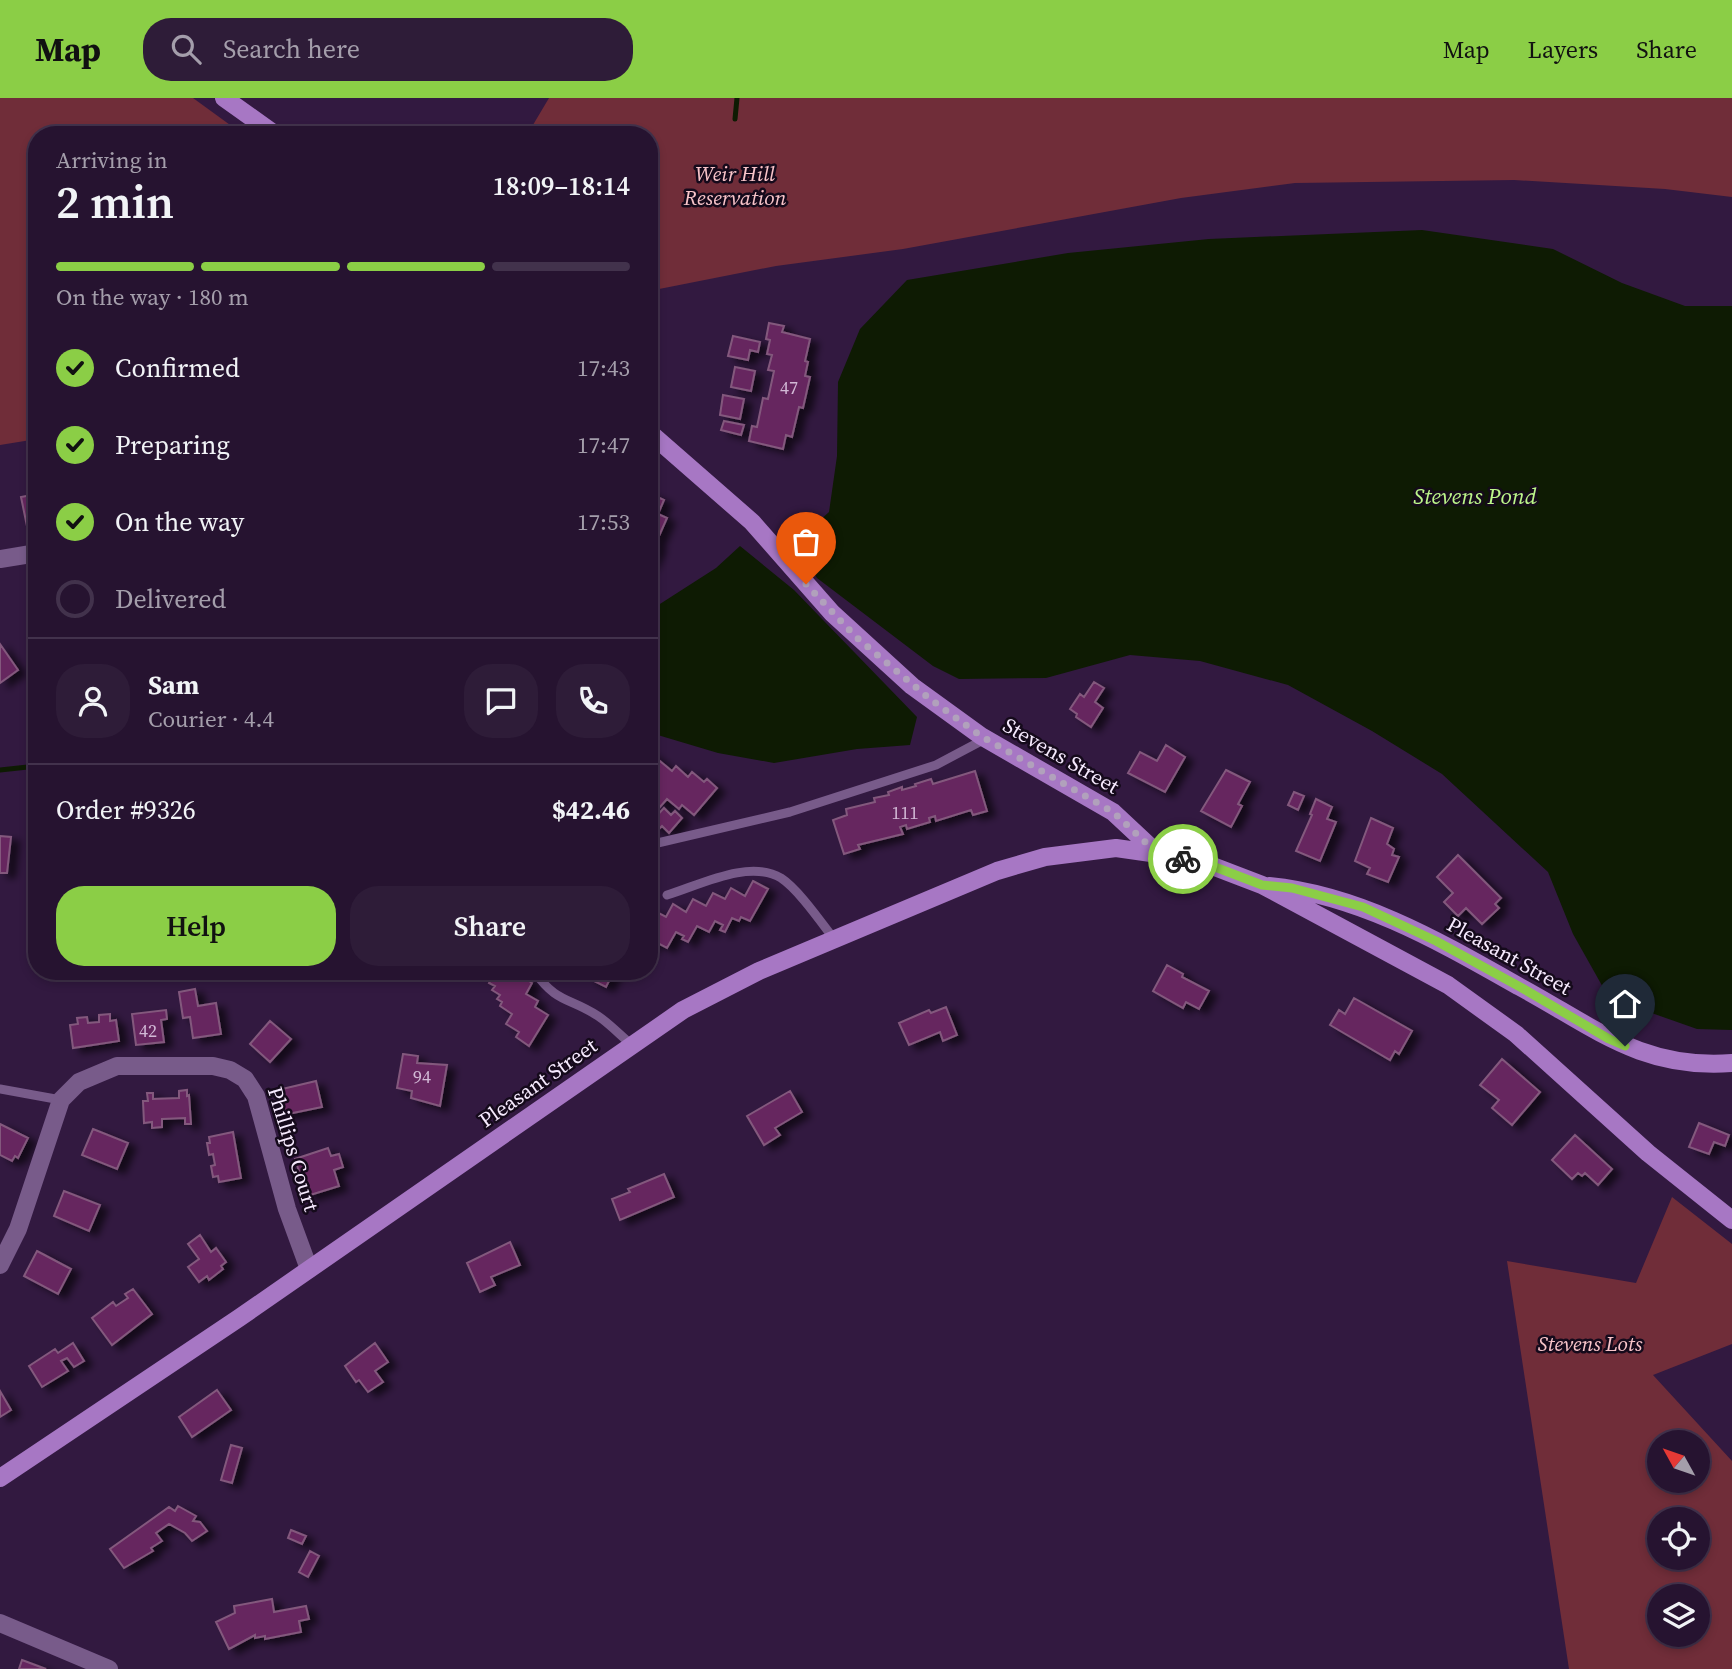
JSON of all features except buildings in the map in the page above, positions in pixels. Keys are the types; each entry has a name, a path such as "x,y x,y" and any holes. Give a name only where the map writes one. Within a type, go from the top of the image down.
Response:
{"street":[{"path":"224,98 263,126"},
{"name":"Stevens Street","path":"658,440 752,522 832,613 912,686 987,738 1113,812 1158,854"},
{"path":"0,559 28,554"},
{"name":"Pleasant Street","path":"0,1478 309,1269 683,1010 759,971 997,871 1045,857 1116,848 1158,854"},
{"path":"1158,854 1215,867 1262,885 1448,985 1562,1073 1648,1153 1732,1220"},
{"name":"Pleasant Street","path":"1262,885 1314,893 1363,907 1395,921 1522,988 1609,1039 1642,1053 1678,1062 1709,1065 1732,1063"},
{"name":"Phillips Court","path":"61,1100 79,1082 117,1066 212,1066 230,1070 244,1079 256,1097 287,1209 309,1269"},
{"path":"0,1265 19,1228 61,1100"},
{"path":"0,1623 109,1669"}],"lane":[{"path":"658,843 790,812 936,765 987,738"},
{"path":"667,895 745,870 768,872 783,880 834,939"},
{"path":"540,980 547,989 562,999 597,1015 632,1045"},
{"path":"0,1089 61,1100"}],"green space":[{"path":"0,98 193,98 232,126 28,126 28,440 0,445"},
{"name":"Weir Hill Reservation","path":"549,98 1732,98 1732,197 1665,189 1514,180 1295,183 1181,198 903,249 776,266 658,289 658,126 532,126"},
{"name":"Stevens Lots","path":"1672,1197 1732,1244 1732,1344 1653,1375 1704,1430 1647,1430 1647,1493 1710,1493 1710,1437 1732,1461 1732,1669 1569,1669 1507,1261 1636,1283"}],"water":[{"name":"Stevens Pond","path":"1422,230 1553,249 1622,283 1685,306 1732,306 1732,1030 1697,1029 1609,998 1573,934 1548,872 1442,774 1372,731 1288,685 1200,661 1130,655 1046,678 959,679 933,666 817,578 795,543 829,512 837,456 838,382 860,329 907,280 1068,253 1209,239"},
{"path":"740,546 794,590 917,717 910,745 857,749 774,763 718,753 658,735 658,605 716,568"}],"waterway":[{"path":"735,119 737,98"},
{"path":"0,770 28,767"}],"way so far":[{"path":"806,584 856,637 912,686 981,736 1113,812 1158,854 1183,859"}],"route":[{"path":"1183,859 1215,867 1262,885 1292,888 1363,907 1436,941 1625,1046"}]}
